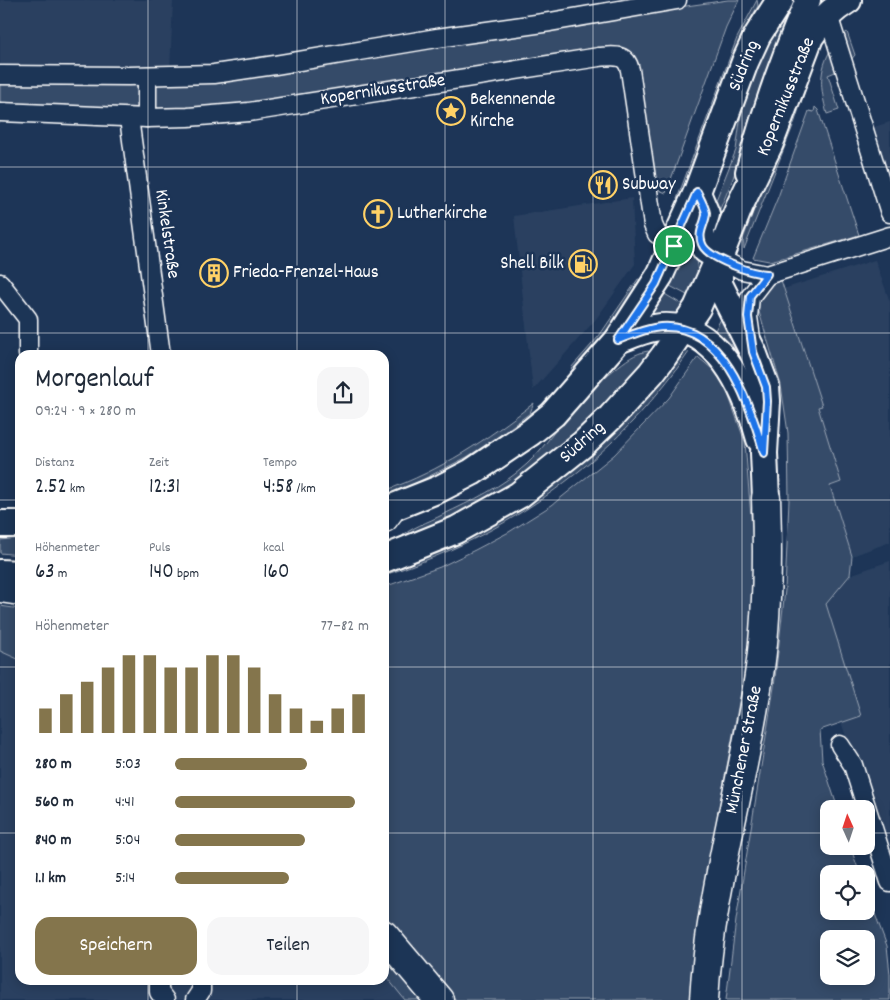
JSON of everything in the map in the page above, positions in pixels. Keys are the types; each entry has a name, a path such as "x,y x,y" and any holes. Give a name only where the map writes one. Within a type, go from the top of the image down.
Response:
{"highway":[{"name":"Münchener Straße","path":"704,1000 705,978 715,908 760,670 765,623 767,570 766,498"},
{"path":"389,941 440,1000"}],"main road":[{"name":"Südring","path":"389,512 472,472 531,432 553,414 618,340 656,284 697,192 745,62 757,36 780,0"},
{"name":"Kopernikusstraße","path":"740,205 770,143 810,36 833,3"},
{"path":"697,192 706,214 701,230 702,244 706,250 719,258 719,284 753,352 766,387 764,453 766,498"},
{"name":"Südring","path":"389,557 456,530 519,494 553,470 611,417 664,356 697,308 740,205"},
{"path":"618,340 654,328 681,329 703,339 726,360 743,391 756,424 764,453"}],"street":[{"path":"0,75 147,76 214,74 550,22 677,0"},
{"path":"833,3 846,69 890,213"},
{"name":"Kopernikusstraße","path":"0,112 138,118 188,117 249,112 599,57 622,57 626,60 630,70 653,225 657,234 674,246"},
{"name":"Kinkelstraße","path":"147,76 138,118 160,350"},
{"path":"719,258 742,270 767,274 890,236"},
{"path":"753,352 748,317 750,296 767,274"},
{"path":"0,283 28,319 28,350"},
{"path":"840,745 853,765 889,874"},
{"path":"159,985 159,992 164,1000"},
{"path":"195,1000 201,991 201,985"}],"shaded area":[{"path":"0,0 173,0 170,72 27,69 0,64"},
{"path":"728,0 739,0 726,27 666,193 659,190 656,183 638,63 616,47 247,107 189,112 0,109 0,81 151,83"},
{"path":"757,0 758,6 742,34 680,199 677,199 737,38"},
{"path":"788,22 732,181 711,230 714,205 736,150 742,107 757,68 777,27"},
{"path":"847,32 855,55 849,62 842,36"},
{"path":"828,35 818,51 795,121 744,249 743,239 815,46"},
{"path":"832,47 840,70 828,75 839,110 827,114 822,88 822,72"},
{"path":"815,107 818,110 859,235 769,261 753,258 778,197 809,111 814,112"},
{"path":"890,122 890,190 871,128"},
{"path":"632,198 635,264 596,319 533,390 514,216"},
{"path":"689,241 699,256 697,266 699,277 689,296 668,285"},
{"path":"875,260 890,302 890,542 852,556 830,485 840,482 818,407 821,406 780,290"},
{"path":"638,279 642,280 620,315 574,372 571,368 599,336"},
{"path":"781,280 822,406 818,407 841,482 830,486 852,556 850,575 826,604 861,716 820,730 822,760 835,800 820,800 820,855 853,855 857,865 820,865 820,920 875,920 875,914 887,946 890,1000 726,1000 736,920 774,687 785,590 789,500 788,433 781,385 757,305 758,300 769,287"},
{"path":"663,293 683,305 678,316 652,316 651,314"},
{"path":"722,317 741,357 731,344 715,330"},
{"path":"683,350 689,352 659,391 627,427 592,460 555,489 516,516 474,539 430,559 389,573 389,568 522,508 575,468 609,437 669,369"},
{"path":"648,351 650,356 594,419 511,486 442,523 399,539 413,529 487,492 518,472 538,453 571,410 595,386 626,360"},
{"path":"698,357 718,374 727,391 745,442 756,580 753,628 704,888 692,975 691,1000 456,1000 389,920 389,585 440,567 475,550 509,532 552,505 614,455 669,398"},
{"path":"534,403 530,413 467,457 412,485 389,494 389,489 444,464"},
{"path":"15,538 15,554 0,553 0,540"},
{"path":"890,561 890,865 875,823 875,800 867,800 798,593"},
{"path":"0,606 15,608 15,658 0,651"},
{"path":"0,651 15,658 15,985 389,985 389,980 405,1000 0,1000"},
{"path":"389,957 425,1000 405,1000 389,980"}],"place":[{"name":"Bekennende Kirche","path":"451,111"},
{"name":"Subway","path":"603,185"},
{"name":"Lutherkirche","path":"378,214"},
{"name":"Shell Bilk","path":"583,264"},
{"name":"Frieda-Frenzel-Haus","path":"214,273"}],"route":[{"path":"697,192 706,214 701,237 702,244 706,250 742,270 767,274 750,296 748,317 753,352 766,387 764,453 756,424 736,376 726,360 703,339 681,329 654,328 618,340 656,284 674,246 697,192"}]}
